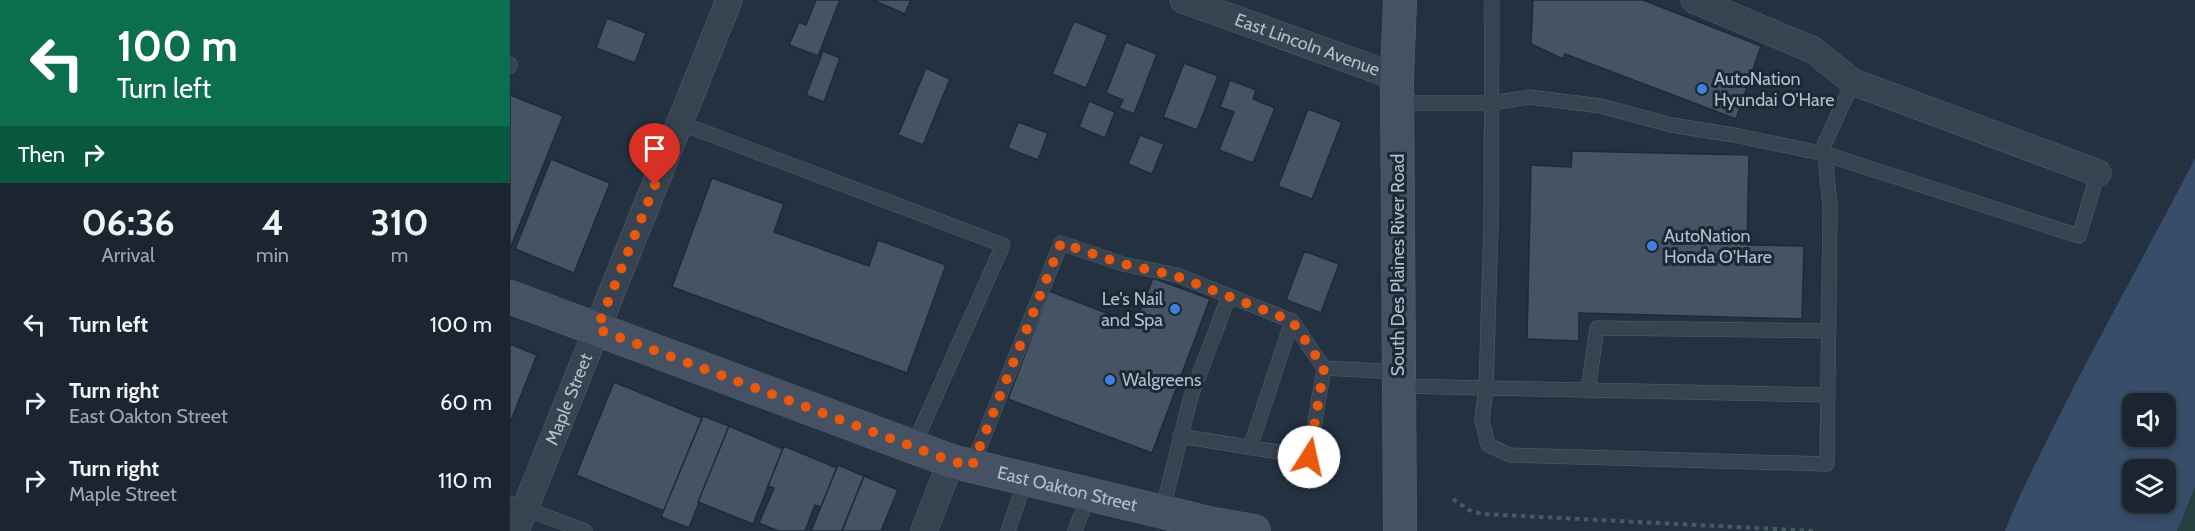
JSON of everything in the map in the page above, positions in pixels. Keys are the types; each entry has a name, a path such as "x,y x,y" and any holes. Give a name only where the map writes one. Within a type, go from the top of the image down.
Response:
{"main road":[{"name":"South Des Plaines River Road","path":"1400,0 1397,90 1400,531"},
{"name":"East Oakton Street","path":"510,297 962,464 1162,512 1254,531"}],"street":[{"name":"Maple Street","path":"517,514 597,329 729,0"},
{"name":"East Lincoln Avenue","path":"1183,0 1397,90"},
{"path":"1694,0 1812,50 1853,82 2098,173"},
{"path":"924,531 962,464"}],"lane":[{"path":"1492,0 1491,227 1486,387 1482,420 1488,445 1510,455 1827,464 1830,206 1824,145 1853,82"},
{"path":"1397,90 1492,103 1529,97 1601,106 1671,125 1734,135 1825,154 2079,236 2098,173"},
{"path":"680,123 1003,246 913,447"},
{"path":"962,464 1061,243 1123,264 1176,276 1292,321 1324,368 1309,457 1180,436"},
{"path":"1162,512 1191,396 1229,296"},
{"path":"1250,448 1292,321"},
{"path":"1588,390 1597,328 1829,331"},
{"path":"1324,368 1399,379 1486,387 1828,395"},
{"path":"1008,531 1027,479"},
{"path":"1075,531 1089,494"},
{"path":"517,514 585,531"}],"path":[{"path":"1453,499 1468,510 1482,514 1815,531"}],"green space":[{"path":"2195,487 2195,531 2177,531"}],"water":[{"path":"2195,158 2195,487 2177,531 2005,531 2068,397"}],"building":[{"path":"816,0 840,0 818,56 789,45 799,22 806,25"},
{"path":"873,0 911,0 905,14"},
{"name":"AutoNation Hyundai O'Hare","path":"1533,0 1643,0 1761,46 1736,119 1565,54 1563,59 1531,44"},
{"path":"607,18 646,33 635,63 596,48"},
{"path":"1074,21 1108,35 1086,88 1052,74"},
{"path":"1126,42 1157,54 1134,114 1119,108 1123,100 1106,93"},
{"path":"823,51 840,58 824,102 806,95"},
{"path":"1184,63 1218,76 1197,130 1163,117"},
{"path":"926,68 950,79 923,145 898,135"},
{"path":"1230,80 1256,90 1253,99 1275,108 1253,163 1219,150 1234,112 1220,107"},
{"path":"510,95 563,116 510,249"},
{"path":"1089,101 1115,112 1105,138 1079,127"},
{"path":"1308,109 1342,122 1312,199 1278,186"},
{"path":"1018,122 1048,133 1038,160 1008,148"},
{"path":"1140,135 1164,144 1152,174 1128,164"},
{"name":"AutoNation Honda O'Hare","path":"1572,151 1749,155 1747,245 1804,246 1802,319 1579,313 1579,341 1527,339 1531,165 1571,167"},
{"path":"551,159 610,183 574,273 515,249"},
{"path":"712,178 784,204 774,232 869,266 878,240 946,265 907,373 672,287"},
{"path":"1304,251 1339,264 1321,313 1286,300"},
{"path":"1153,278 1210,299 1152,453 1008,399 1049,291 1135,324"},
{"path":"510,344 537,355 510,423"},
{"path":"614,382 702,418 664,511 576,475"},
{"path":"703,416 729,426 689,528 661,517"},
{"path":"729,426 783,449 753,524 698,502"},
{"path":"784,446 837,468 821,507 815,505 805,531 778,531 759,523 774,488 768,486"},
{"path":"838,465 864,476 842,531 811,531"},
{"path":"864,476 898,490 881,531 842,531"}],"place":[{"name":"AutoNation Hyundai O'Hare","path":"1702,89"},
{"name":"AutoNation Honda O'Hare","path":"1652,246"},
{"name":"Le's Nail and Spa","path":"1175,309"},
{"name":"Walgreens","path":"1110,380"}],"route":[{"path":"655,185 597,329 951,461 972,466 1061,243 1123,264 1176,276 1292,321 1324,368 1309,457"}]}
